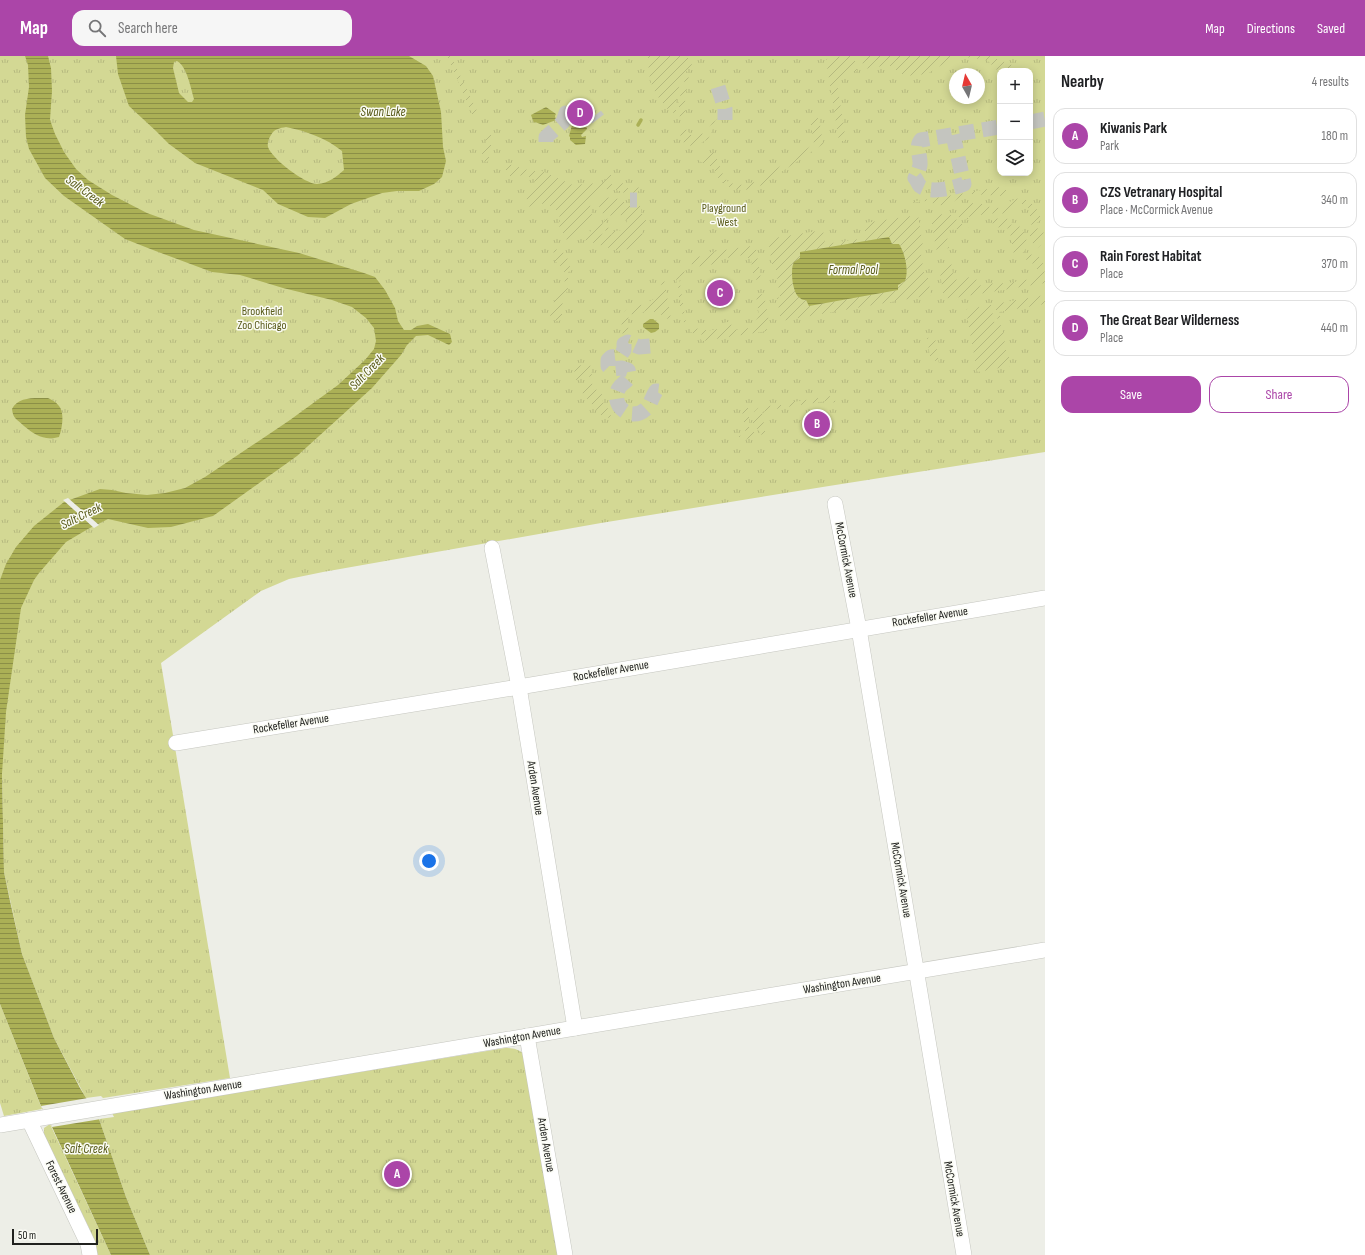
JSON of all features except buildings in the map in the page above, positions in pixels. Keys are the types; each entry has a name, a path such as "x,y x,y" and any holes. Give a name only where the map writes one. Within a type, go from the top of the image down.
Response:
{"street":[{"name":"McCormick Avenue","path":"835,504 859,629 964,1255"},
{"name":"Arden Avenue","path":"492,548 519,687 575,1028"},
{"name":"Rockefeller Avenue","path":"176,743 519,687 1045,598"},
{"name":"Washington Avenue","path":"0,1125 1045,950"},
{"name":"Arden Avenue","path":"528,1036 565,1255"},
{"name":"Forest Avenue","path":"29,1120 88,1244 90,1255"}],"green space":[{"name":"Brookfield Zoo Chicago","path":"0,56 1045,56 1045,452 601,523 289,579 261,591 161,663 230,1078 103,1098 101,1096 86,1098 54,1038 22,954 4,872 2,774 0,774"},
{"path":"447,56 451,56 479,115 473,116"},
{"path":"648,56 687,56 692,65 687,70 677,94 676,114 666,108 654,91 649,75"},
{"path":"843,56 854,56 857,71 844,73 837,83 846,141 839,141 826,60"},
{"path":"861,56 956,56 927,74 905,76 889,65 864,69"},
{"path":"990,56 1012,65 1012,68 997,68 997,70 987,60 965,57"},
{"path":"688,77 685,98 686,119 679,116 679,100 685,79"},
{"path":"718,118 708,139 701,143 685,147 682,136 679,135 683,126 692,136 698,135 700,132 703,134"},
{"path":"819,118 823,144 756,188 737,190 732,188 721,181 716,175 714,169 699,161 699,158 714,152 724,177 729,183 743,185 758,181 814,144 810,119"},
{"path":"485,131 491,131 491,146 489,160 487,162 484,161 482,153 486,145"},
{"path":"506,163 531,171 542,171 575,186 602,183 610,174 616,179 611,184 617,186 620,181 630,190 636,183 639,190 636,196 635,194 630,194 630,196 613,189 601,190 593,197 590,204 592,216 578,235 568,242 558,224 560,221 559,212 545,204 538,204 530,208 526,197 535,185 534,179 525,175 516,176 513,179 508,174 504,166"},
{"path":"1006,186 1006,191 1003,196 971,194 970,192"},
{"path":"966,193 966,196 960,197 949,205 944,206 924,201 910,202"},
{"path":"614,197 630,205 641,206 641,213 645,217 646,221 643,224 642,240 633,248 618,251 591,242 607,232 611,235 614,231 624,230 627,220 619,214 608,216 605,226 609,228 609,230 602,231 587,241 585,240 595,226 604,223 605,216 600,208 600,202 602,200"},
{"path":"1021,198 1028,201 1036,208 1041,219 1038,222 1031,225 1024,225 1030,218 1030,210 1021,204 1015,204 1012,206 1008,214 998,213 968,217 968,219 963,220 954,214 973,203 998,208"},
{"path":"938,213 946,216 951,215 963,225 969,224 969,227 946,231 949,248 937,250 931,218 932,215"},
{"path":"918,215 923,246 920,247 924,273 927,273 931,295 781,321 777,298 780,297 776,270 773,270 768,239 823,230 825,244 866,238 864,223","holes":["889,237 892,244 901,246 907,277 903,283 898,285 898,290 809,306 806,300 803,300 797,295 792,270 795,261 800,258 801,252"]},
{"path":"1005,218 1011,220 1012,222 1009,228 1000,230 1000,227 996,228 995,225 993,225 992,219"},
{"path":"1019,226 1025,235 1026,248 1024,252 1017,256 1014,255 1010,232 1013,228"},
{"path":"1036,228 1043,230 1044,236 1042,243 1036,249 1032,248 1033,243 1028,232 1030,229"},
{"path":"751,246 756,249 761,279 754,280 751,260 743,255 722,259 718,263 706,266 694,265 688,261 711,252"},
{"path":"553,249 564,253 568,259 571,271 568,272 568,288 562,305 562,320 557,321 551,319 550,314 557,293 565,287 564,269 555,261"},
{"path":"1035,254 1043,262 1045,283 948,299 946,293 943,293 940,272 945,263 951,262 954,280 976,276 977,286 1002,282 1003,284 1036,278 1036,267 1026,259 1029,255"},
{"path":"683,264 685,275 679,277 686,323 692,323 685,324 683,321 682,309 680,308 681,302 678,296 679,291 676,278 677,271"},
{"path":"664,279 671,319 670,321 659,314 647,310 638,314 631,314 629,315 628,319 629,334 623,335 622,323 625,311 655,298"},
{"path":"764,294 769,322 766,323 767,331 703,341 701,340 702,335 699,332 694,334 691,332 691,330 705,327 706,331 724,328 723,323 728,322 735,326 736,330 755,327 755,322 759,316 756,295"},
{"path":"1045,295 1045,304 999,312 1001,321 998,322 995,304"},
{"path":"991,305 995,326 1002,325 1010,366 978,372 966,311 967,309"},
{"path":"935,337 939,364 930,356 927,338"},
{"path":"590,364 592,376 576,380 576,367"},
{"path":"592,383 594,390 601,389 604,409 609,408 611,417 604,419 580,390 582,386"},
{"path":"831,396 835,400 837,407 835,408 833,400 787,407 787,403"},
{"path":"781,404 781,408 762,412 766,437 764,438 753,423 754,412 758,408"},
{"path":"745,406 749,409 749,428 756,434 740,443 739,436 746,435 742,410"},
{"path":"0,1004 42,1109 4,1116 0,1103"},
{"path":"505,1048 515,1049 524,1054 560,1255 150,1255 126,1197 99,1119 114,1117 112,1113"},
{"path":"50,1124 111,1255 94,1255 89,1228 44,1136 44,1128"}],"water":[{"name":"Salt Creek","path":"25,56 48,56 51,68 52,91 50,120 64,152 76,169 88,180 112,195 147,213 194,230 299,253 375,277 385,290 395,308 398,321 404,330 411,330 417,326 428,324 450,334 452,342 449,345 428,335 416,336 372,388 297,456 213,516 171,527 148,528 108,519 66,542 34,580 21,608 6,712 2,774 4,872 22,954 54,1038 80,1088 99,1119 126,1197 150,1255 111,1255 41,1106 0,1004 0,580 6,564 16,547 34,526 64,502 100,489 147,495 165,493 185,488 205,477 290,420 338,385 365,360 374,349 376,341 374,328 366,318 352,307 332,300 283,288 240,275 212,272 153,250 125,239 64,196 45,178 29,149 26,137 25,115 29,87 28,65"},
{"name":"Swan Lake","path":"116,56 409,56 426,66 433,76 441,112 443,147 446,161 442,177 434,184 419,191 382,193 351,204 325,218 308,217 278,204 263,190 195,163 169,144 129,106 118,74","holes":["177,61 183,68 188,78 194,99 192,102 188,102 179,93 173,68 174,62","286,127 316,136 336,146 342,151 344,170 329,181 317,184 305,180 290,170 276,158 268,147 268,142 272,133 279,128"]},
{"path":"546,107 556,114 556,120 543,125 534,123 531,115"},
{"path":"572,125 586,125 587,129 581,135 582,137 586,136 585,144 576,145 570,140 569,136"},
{"name":"Formal Pool","path":"889,237 892,244 899,244 906,262 907,272 905,281 898,285 898,290 809,306 806,300 797,296 792,281 792,270 794,262 800,258 800,252"},
{"path":"650,319 653,319 659,324 659,329 651,333 643,327 643,324"},
{"path":"33,398 48,398 54,401 61,409 62,426 59,437 44,438 28,429 14,417 12,409 18,402"}],"pier":[{"path":"68,498 99,525 94,528 63,500"},
{"path":"88,1098 101,1119 52,1127 41,1106"}],"waterway":[{"path":"638,125 641,120"}],"tunnel":[{"path":"718,87 725,109 725,120"},
{"path":"546,142 546,137 563,122 566,113 591,110 598,119"},
{"path":"1033,121 1045,119"},
{"path":"953,135 964,184 936,190 930,190 920,186 915,178 920,165 918,146 921,140 997,127"},
{"path":"630,200 637,200"},
{"path":"650,346 639,347 628,342 624,344 624,350 620,356 611,357 608,360 608,366 611,369 622,368 628,370 629,372 628,379 617,391 616,395 619,406 628,413 637,414 647,407 656,391 664,392"}],"place":[{"name":"The Great Bear Wilderness","path":"580,113"},
{"name":"Rain Forest Habitat","path":"720,293"},
{"name":"CZS Vetranary Hospital","path":"817,424"},
{"name":"Kiwanis Park","path":"397,1174"}],"park label":[{"name":"Playground - West","path":"724,215"}]}
